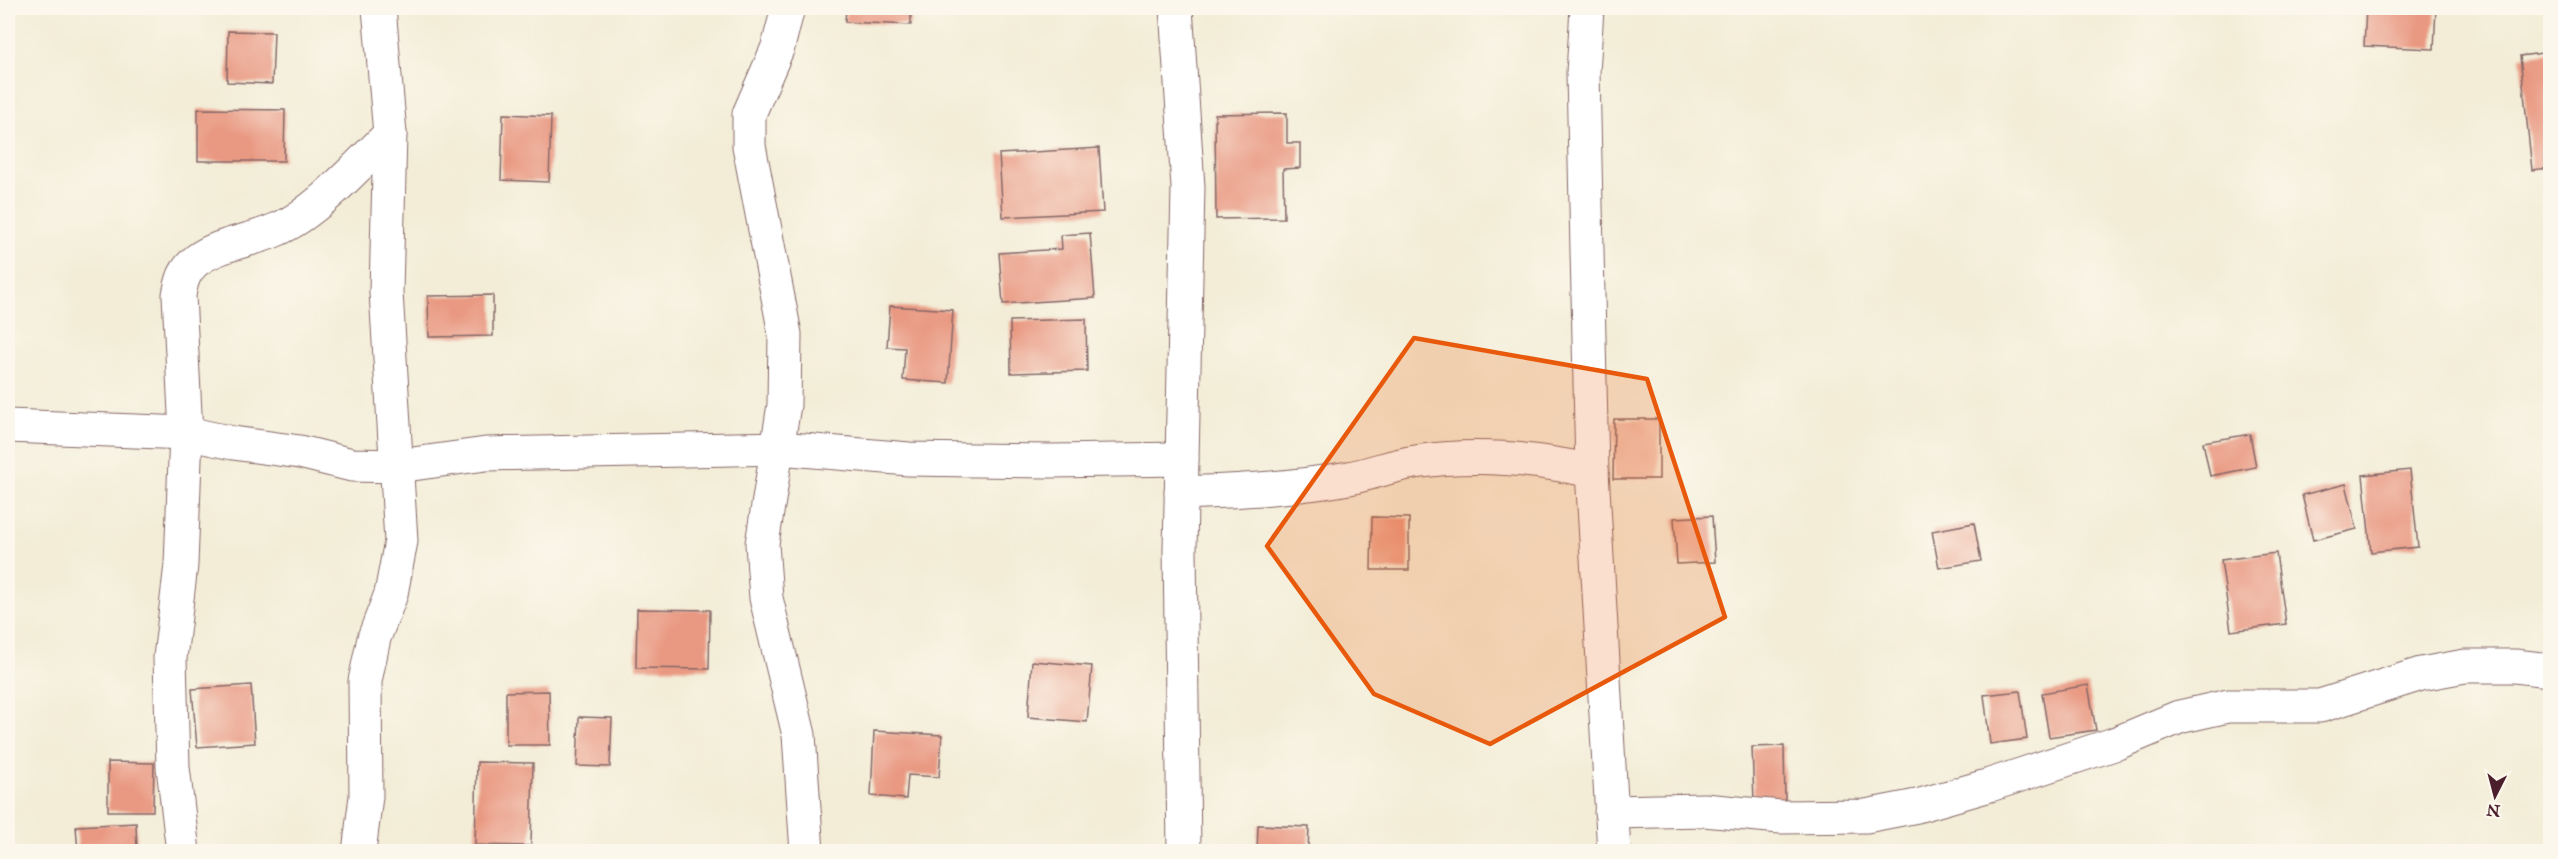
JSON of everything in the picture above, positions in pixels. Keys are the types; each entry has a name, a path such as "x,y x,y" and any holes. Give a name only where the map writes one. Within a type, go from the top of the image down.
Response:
{"street":[{"path":"360,852 366,796 365,681 374,638 391,594 401,541 387,292 390,134 379,8"},
{"path":"788,8 778,47 750,114 748,146 784,334 784,405 762,544 766,598 799,735 807,852"},
{"path":"1176,8 1188,187 1181,493 1184,852"},
{"path":"1587,8 1583,73 1592,471 1614,852"},
{"path":"183,852 173,767 170,658 181,565 186,433 179,295 183,274 198,259 280,229 318,202 390,134"},
{"path":"8,426 186,433 233,443 300,452 352,465 398,466 486,454 779,448 909,459 1051,461 1182,459"},
{"path":"1181,493 1259,490 1351,478 1414,462 1475,457 1544,460 1592,471"},
{"path":"1611,812 1704,810 1781,817 1866,816 1917,806 1990,785 2117,743 2179,717 2228,706 2320,706 2421,674 2465,666 2515,666 2550,670"}],"highlighted area":[{"path":"1414,338 1647,379 1725,617 1490,744 1374,694 1267,546"}],"building":[{"path":"846,8 911,8 911,25 845,22"},
{"path":"2366,8 2436,8 2434,49 2364,46"},
{"path":"228,31 274,32 272,84 227,82"},
{"path":"2550,52 2550,168 2532,170 2520,56"},
{"path":"198,109 285,110 284,161 198,161"},
{"path":"1287,113 1287,143 1300,143 1300,168 1283,169 1284,218 1216,219 1215,114"},
{"path":"503,114 551,116 549,182 501,180"},
{"path":"1099,148 1103,212 1003,217 999,154"},
{"path":"1090,233 1095,298 1003,304 999,253 1062,249 1061,235"},
{"path":"493,295 493,336 429,337 428,296"},
{"path":"890,306 953,310 948,383 903,380 905,348 887,347"},
{"path":"1086,319 1087,371 1011,373 1010,321"},
{"path":"1614,419 1659,419 1659,479 1613,479"},
{"path":"2250,434 2256,467 2210,476 2203,442"},
{"path":"2410,470 2418,547 2371,552 2363,475"},
{"path":"2346,484 2357,529 2313,540 2302,495"},
{"path":"1712,516 1715,562 1677,564 1674,518"},
{"path":"1372,517 1409,518 1409,570 1371,570"},
{"path":"1974,523 1981,561 1939,568 1932,531"},
{"path":"2276,553 2286,624 2231,631 2221,560"},
{"path":"637,609 710,610 709,669 636,668"},
{"path":"1032,661 1092,666 1087,722 1028,717"},
{"path":"251,685 255,743 197,747 192,689"},
{"path":"2088,685 2096,730 2049,737 2042,693"},
{"path":"549,691 550,745 506,745 506,692"},
{"path":"2020,691 2027,739 1990,744 1984,695"},
{"path":"579,717 612,718 610,767 577,766"},
{"path":"874,731 942,735 939,777 908,775 906,799 871,796"},
{"path":"1784,746 1785,801 1754,802 1752,747"},
{"path":"108,762 154,763 153,811 108,811"},
{"path":"477,762 533,763 531,846 475,845"},
{"path":"136,823 137,852 78,852 76,826"},
{"path":"1258,825 1309,827 1308,852 1257,852"}]}
